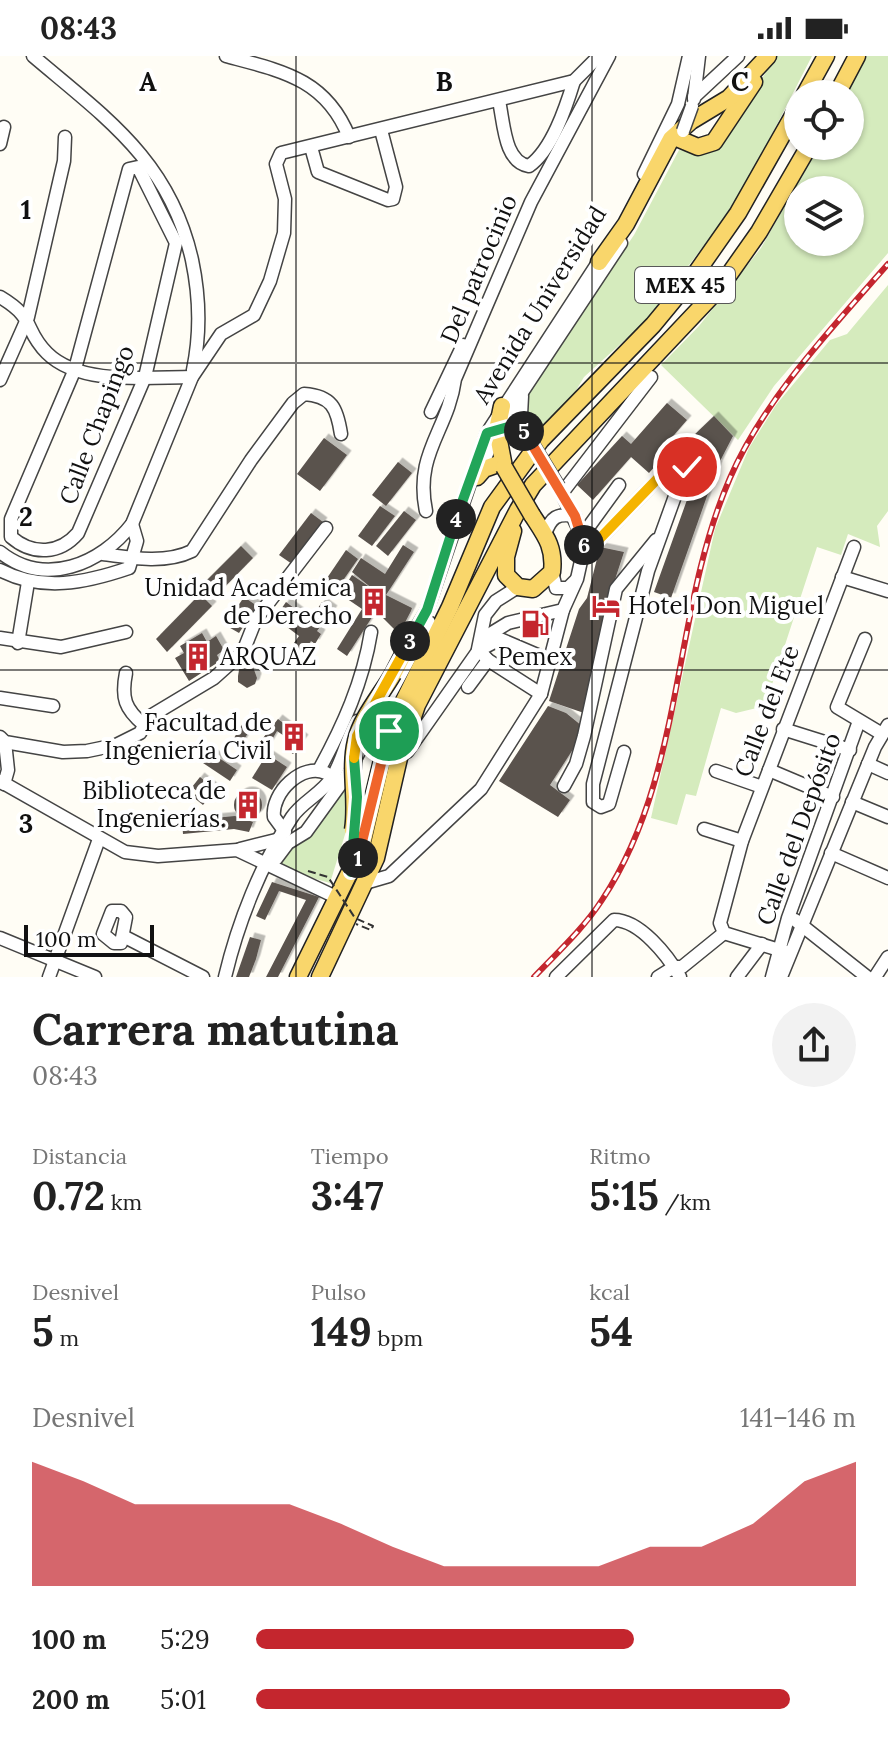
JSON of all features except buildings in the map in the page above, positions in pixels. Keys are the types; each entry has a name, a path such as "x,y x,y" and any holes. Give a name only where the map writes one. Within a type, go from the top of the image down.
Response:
{"main road":[{"path":"599,262 626,224 671,139 691,121 729,98 768,56"},
{"path":"679,139 692,146 714,142 768,56"},
{"path":"813,80 826,56"},
{"path":"844,80 857,56"},
{"name":"MEX 45","path":"298,977 351,872 365,836 389,731 531,435 653,325 696,273 738,213 784,132"},
{"name":"MEX 45","path":"320,977 383,838 397,768 417,705 525,512 533,485 721,286 759,232 801,160"},
{"path":"502,406 488,439 525,512 545,534 553,551 552,572 533,589 518,587 506,575 504,567 525,512"},
{"path":"477,477 484,469 502,465"},
{"path":"351,872 357,797 354,758 357,736 415,631"}],"street":[{"path":"0,552 26,566 72,569 117,545 132,524 192,377 199,327 198,292 184,226 169,193 124,133 33,56"},
{"path":"226,56 302,80 324,95 340,114 349,137"},
{"path":"499,101 512,157 520,165 529,166 538,159 574,81 599,56"},
{"name":"Del patrocinio","path":"426,511 422,477 426,458 451,405 455,379 531,202 609,56"},
{"name":"Avenida Universidad","path":"502,406 599,262 678,104 689,56"},
{"path":"693,102 699,56"},
{"path":"693,102 738,56"},
{"path":"0,297 28,317 46,353 75,369 145,377 192,377 208,358 221,334 254,315 270,281 284,233 285,199 277,159 281,153 574,81"},
{"name":"Avenida Universidad","path":"488,439 641,212 679,139 693,102"},
{"path":"0,144 4,127"},
{"path":"311,147 318,172 393,199 396,187 381,130"},
{"path":"0,380 28,317 64,161 65,137"},
{"name":"Calle Chapingo","path":"138,167 155,195 176,243 145,377 78,533 68,544 43,550 18,543 9,530 75,369 129,169 138,167"},
{"path":"431,412 454,359 476,331"},
{"path":"560,490 651,377"},
{"path":"365,883 389,876 481,789 541,694 563,610 583,556 582,536 575,516 531,435 520,405 523,389"},
{"path":"103,554 133,558 181,556 192,551 251,460 293,403 304,394 323,395 337,408 341,434"},
{"path":"227,977 240,933 282,835 295,814 326,796 349,735 386,669 427,610 488,439 508,427 531,435"},
{"path":"269,865 288,843 306,832 326,796 368,740 431,618 488,439"},
{"path":"583,556 670,466 682,460 687,467 658,538 593,784 593,802 601,807 609,804 624,752"},
{"path":"582,536 619,485"},
{"path":"545,534 553,518 561,514 575,516"},
{"path":"0,570 28,582 75,582 129,568 137,541 132,524"},
{"path":"282,835 237,850 145,856 125,852 2,782 8,770 2,740 63,752 87,751 116,745 140,733 149,717 214,678 243,652 256,619 326,528"},
{"path":"564,786 584,736 616,589 658,538"},
{"name":"Calle del Ete","path":"728,893 772,771 783,729 854,547"},
{"path":"552,572 556,588 568,588 577,579"},
{"path":"842,577 888,591"},
{"path":"18,643 28,582"},
{"path":"518,587 496,601 485,615 481,626 483,652 541,694"},
{"path":"397,768 421,727 501,626 563,610"},
{"path":"0,638 61,647 126,632"},
{"path":"319,770 348,713 366,662 371,632"},
{"path":"468,687 484,645 500,639 549,660"},
{"path":"859,721 837,707 865,639"},
{"path":"126,673 123,698 129,713 144,725"},
{"path":"0,698 53,706"},
{"name":"Calle del Depósito","path":"772,977 784,952 802,923 885,730 859,721 788,918 784,952 781,977"},
{"path":"783,729 850,750"},
{"path":"868,764 888,773"},
{"path":"282,835 274,817 275,802 300,774 319,770 333,776"},
{"path":"716,771 762,787"},
{"path":"772,771 833,797"},
{"name":"Calle del Ete","path":"722,928 742,841 762,787 772,771"},
{"path":"852,802 888,817"},
{"path":"704,829 742,841"},
{"path":"49,977 99,839"},
{"path":"237,850 338,898"},
{"path":"831,853 888,878"},
{"path":"788,918 802,923 867,977"},
{"path":"556,977 614,920 626,920 637,928 677,972"},
{"path":"658,977 677,972 722,928 784,952"},
{"path":"125,937 203,977"},
{"path":"0,938 95,977"},
{"path":"737,977 762,944"},
{"path":"875,977 888,957"}],"path":[{"path":"308,871 328,877 355,918 373,926 371,930 356,924"}],"green space":[{"path":"776,56 812,56 800,80 784,80 784,111 749,179 715,231 647,320 584,377 574,394 536,435 527,421 527,393 634,235 679,150 688,151 723,141"},
{"path":"867,56 888,56 888,253 774,386 738,440 661,365 699,326 761,248 784,208 784,256 864,256 864,176 802,176 811,160 864,160 864,80 854,80"},
{"path":"888,285 888,511 877,526 880,547 848,534 841,555 817,547 765,706 736,713 721,708 696,796 686,794 677,825 651,818 715,529 749,448 776,405 830,340 847,334"},
{"path":"351,768 347,828 330,883 272,867"}],"railway":[{"path":"534,977 595,910 629,851 649,799 664,746 697,583 711,530 744,449 801,365 888,264"}],"place":[{"name":"Unidad Académica de Derecho","path":"374,602"},
{"name":"Hotel Don Miguel","path":"606,606"},
{"name":"Pemex","path":"535,624"},
{"name":"ARQUAZ","path":"198,657"},
{"name":"Facultad de Ingeniería Civil","path":"294,737"},
{"name":"Biblioteca de Ingenierías.","path":"248,805"}],"route":[{"path":"389,731 365,836 351,872 357,797 354,758 357,736 427,610 472,469 487,433 508,427 525,432 575,516 585,543 583,556 677,460 687,463 687,467"}]}
